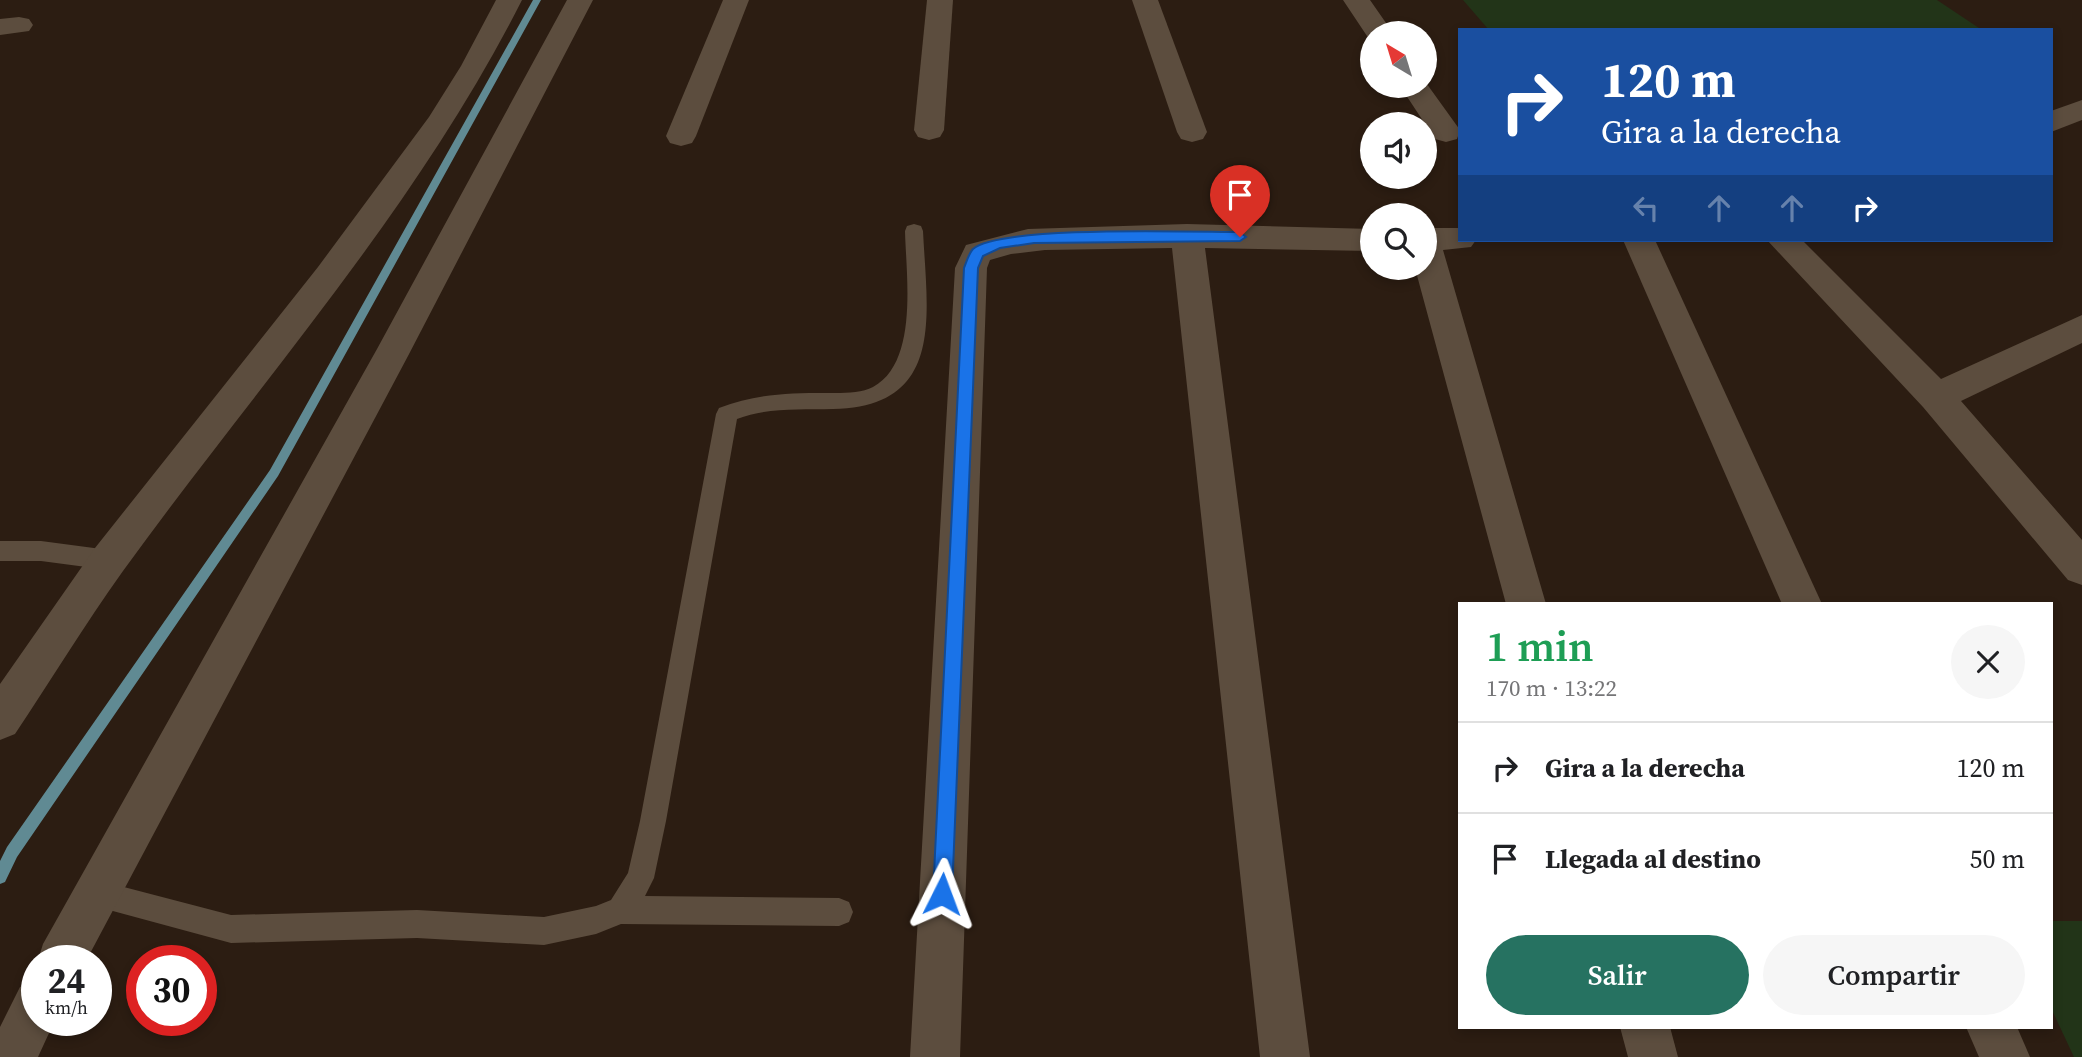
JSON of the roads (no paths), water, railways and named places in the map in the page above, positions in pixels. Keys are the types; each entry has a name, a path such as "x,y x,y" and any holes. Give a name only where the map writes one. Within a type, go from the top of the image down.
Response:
{"street":[{"path":"69,945 391,356 580,0"},
{"path":"681,136 736,0"},
{"path":"929,130 940,0"},
{"path":"1145,0 1192,132"},
{"path":"1356,0 1371,21"},
{"path":"0,720 109,560 330,275 432,134 509,5"},
{"path":"1423,98 1446,132"},
{"path":"2053,121 2082,109"},
{"path":"935,1057 971,268 977,253 998,244 1022,240 1187,235 1360,240"},
{"path":"1187,235 1285,1057"},
{"path":"1437,240 1458,239"},
{"path":"1640,242 1801,602"},
{"path":"1785,242 1936,397 2082,568"},
{"path":"1435,280 1525,602"},
{"path":"1936,397 2082,328"},
{"path":"1646,1029 1653,1057"},
{"path":"1992,1029 2005,1057"},
{"path":"12,1057 22,1036"}],"lane":[{"path":"621,910 640,878 653,821 727,414 770,401 844,400 879,394 896,383 910,361 915,339 914,231"},
{"path":"0,551 41,551 109,560"},
{"path":"97,894 231,929 417,924 544,930 596,920 621,910 839,912"}],"waterway":[{"path":"0,877 12,852 274,473 537,0"}]}
